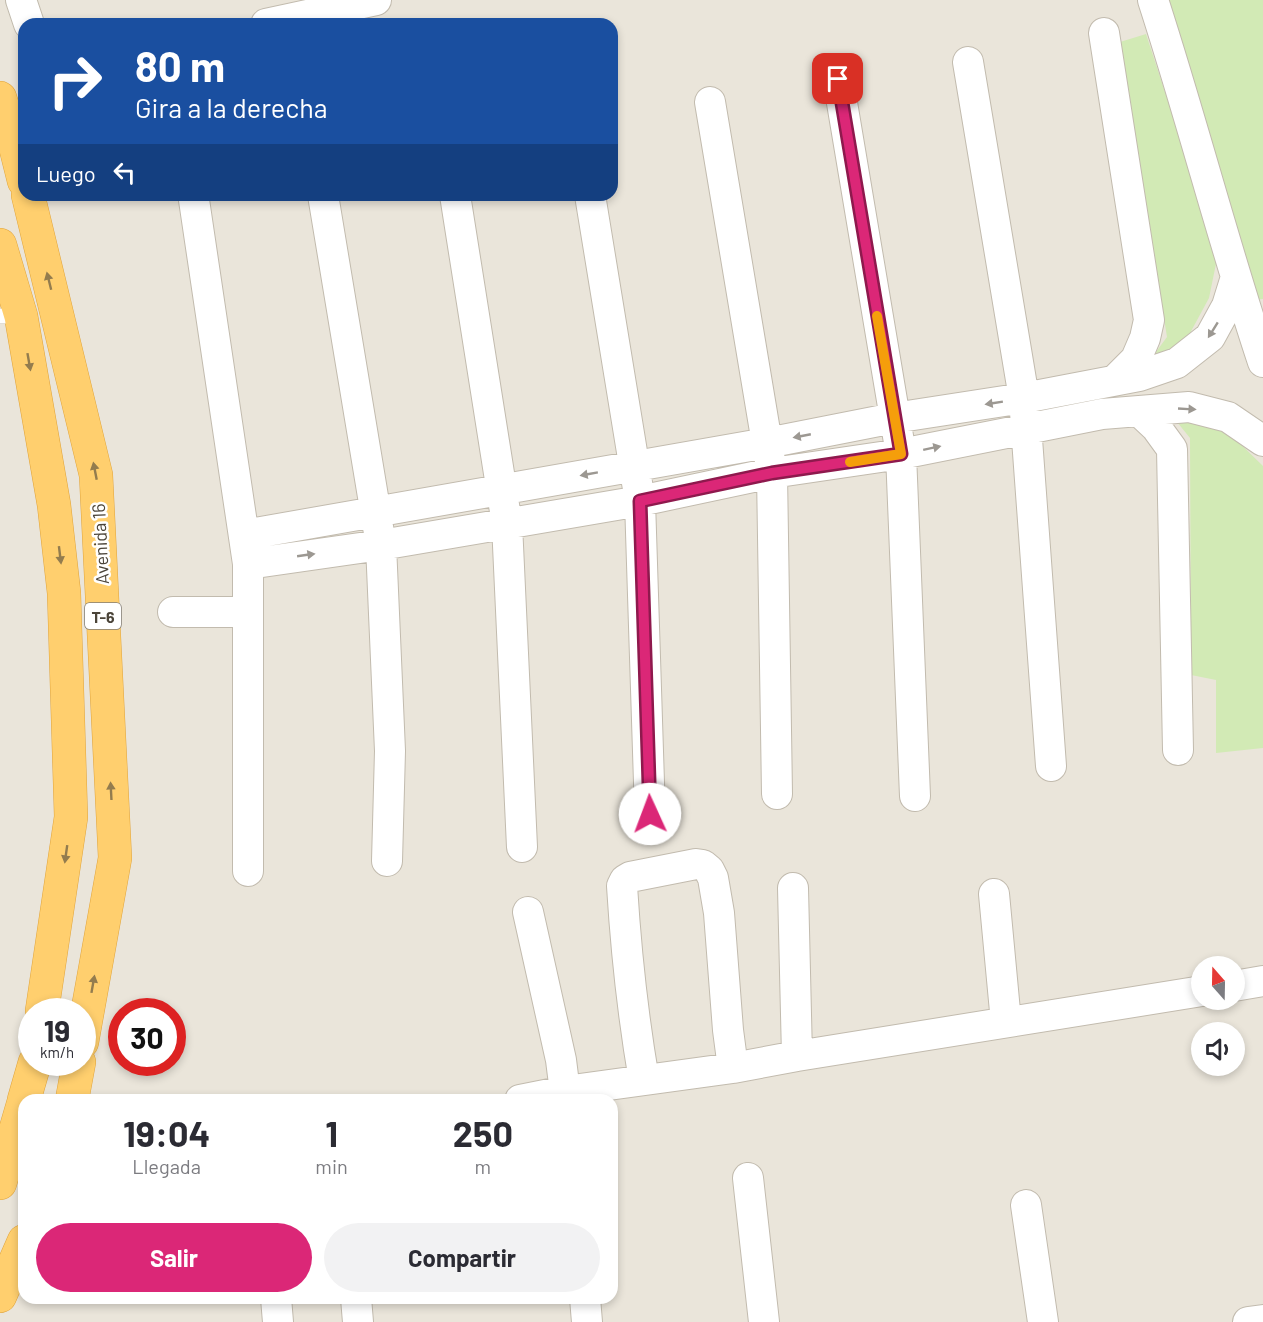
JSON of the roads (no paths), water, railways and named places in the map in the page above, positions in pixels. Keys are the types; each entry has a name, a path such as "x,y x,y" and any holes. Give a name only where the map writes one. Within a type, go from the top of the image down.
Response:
{"highway":[{"path":"0,98 18,157"},
{"name":"Avenida 16","path":"28,201 96,476 115,858 90,998"},
{"name":"T-6","path":"0,245 11,316 54,506 64,593 71,817 44,998"},
{"path":"26,1094 31,1076"},
{"path":"73,1094 76,1076"},
{"path":"0,1183 18,1121"},
{"path":"0,1296 18,1255"}],"street":[{"path":"21,0 26,18"},
{"path":"271,15 376,0"},
{"path":"1153,0 1236,277 1255,311 1263,362"},
{"path":"1104,33 1149,320 1145,338 1136,359 1116,379"},
{"path":"968,62 1024,398 1051,766"},
{"path":"838,79 901,454 915,796"},
{"path":"710,102 772,473 777,794"},
{"path":"194,201 246,549 248,871"},
{"path":"324,201 381,545 390,751 387,861"},
{"path":"456,201 507,524 522,847"},
{"path":"591,201 640,501 650,814"},
{"path":"246,549 375,512 1139,376 1177,363 1210,337 1227,306 1236,277"},
{"path":"246,549 381,545 640,501 772,473 901,454 1102,414 1189,407 1228,417 1263,441"},
{"path":"1139,411 1156,427 1173,449 1178,750"},
{"path":"172,612 248,612"},
{"path":"644,1080 634,1017 622,886 630,877 696,864 703,865 713,878 719,913 733,1068"},
{"path":"793,888 797,1056"},
{"path":"994,894 1006,1022"},
{"path":"528,912 561,1060 566,1094"},
{"path":"1245,984 1263,981"},
{"path":"571,1094 644,1080 733,1068 1191,993"},
{"path":"748,1178 764,1322"},
{"path":"1026,1205 1043,1322"},
{"path":"276,1304 278,1322"},
{"path":"356,1304 358,1322"},
{"path":"586,1304 587,1322"},
{"path":"1248,1322 1263,1320"}]}
